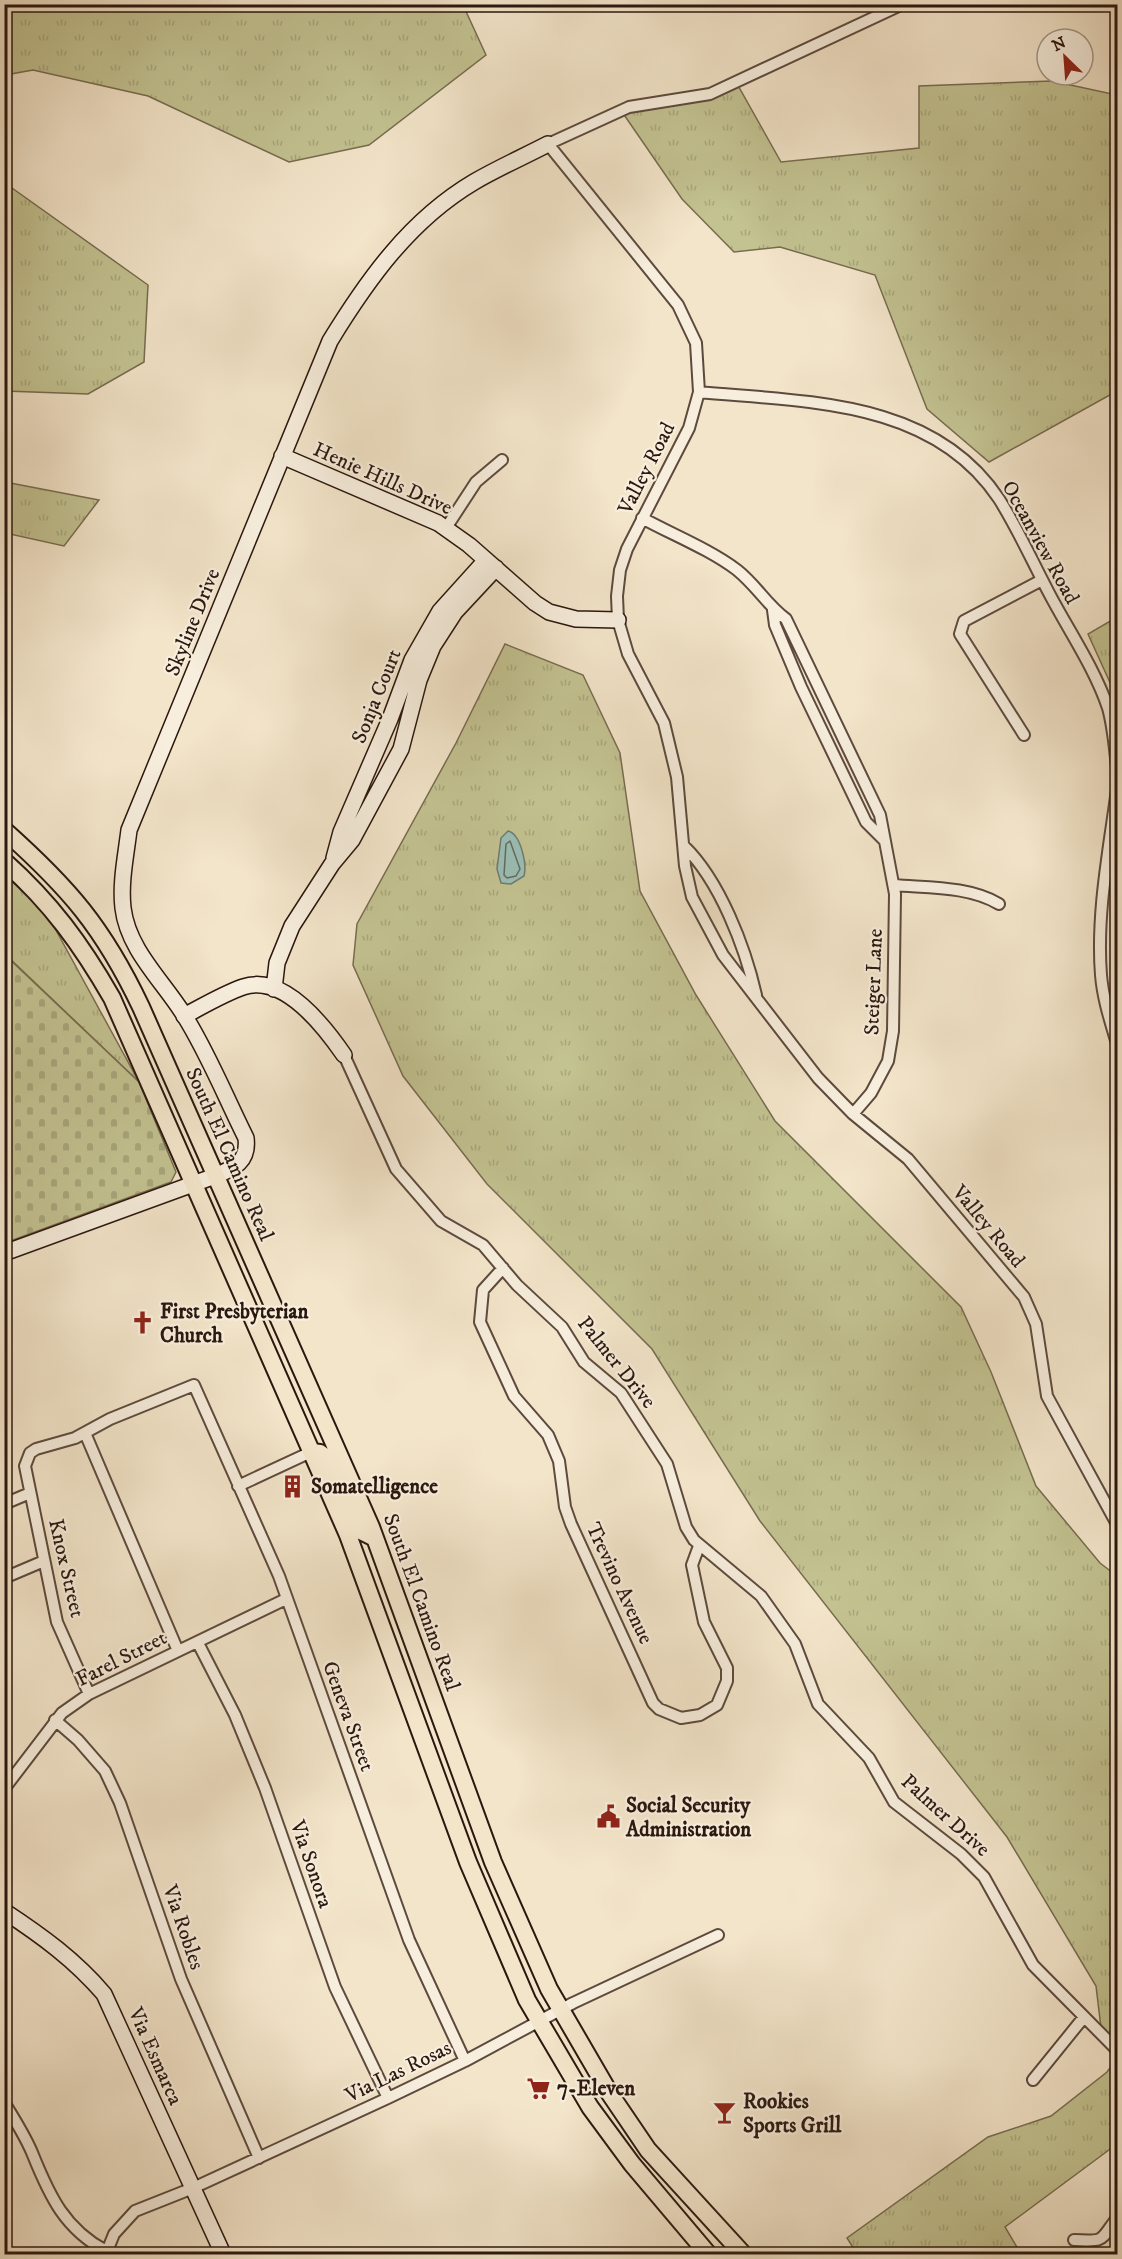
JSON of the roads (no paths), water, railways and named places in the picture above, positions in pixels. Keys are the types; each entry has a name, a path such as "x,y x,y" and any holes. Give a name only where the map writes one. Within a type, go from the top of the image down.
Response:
{"main road":[{"name":"South El Camino Real","path":"4,830 69,890 116,956 146,1017 375,1538 493,1862 518,1923 560,2010 610,2094 648,2150 743,2254"},
{"path":"4,861 55,910 93,965 112,998 359,1563 487,1910 540,2021 590,2107 632,2164 708,2254"},
{"path":"311,1452 320,1453 325,1457 359,1530 375,1538"}],"street":[{"path":"548,144 629,107 710,94 903,4"},
{"name":"Valley Road","path":"548,144 678,305 696,343 699,392 689,428 642,518 620,570 618,620 628,654 664,723 677,777 685,866 692,897 723,955 818,1078 853,1114 908,1159 1024,1297 1036,1324 1047,1396 1118,1527"},
{"name":"Skyline Drive","path":"4,1253 194,1185 238,1166 247,1151 246,1138 184,1016 143,959 123,909 123,882 129,830 330,341 364,286 413,229 474,182 548,144"},
{"name":"Oceanview Road","path":"699,392 838,405 875,413 932,437 971,465 999,498 1108,709 1118,775"},
{"name":"Henie Hills Drive","path":"282,456 446,528 535,603 549,612 576,619 618,620"},
{"path":"446,528 476,482 502,460"},
{"name":"Steiger Lane","path":"642,518 735,569 758,588 773,610 786,620 880,814 894,885 893,1031 888,1061 871,1093 853,1114"},
{"name":"Sonja Court","path":"332,864 341,832 390,719 412,660 440,611 491,564"},
{"name":"Sonja Court","path":"274,989 277,963 292,926 332,864 352,840 397,758 412,713 419,680 433,646 491,564"},
{"path":"1024,735 960,634 964,621 1042,580"},
{"name":"Steiger Lane","path":"773,610 775,625 801,687 866,822 885,841"},
{"path":"1118,782 1113,862 1102,920 1101,974 1105,1004 1118,1047"},
{"name":"Valley Road","path":"684,846 699,861 718,896 751,973 756,996"},
{"path":"894,885 971,892 985,896 999,904"},
{"name":"Palmer Drive","path":"184,1016 244,987 260,985 281,990 300,1003 344,1055 396,1170 441,1221 483,1245 517,1284 561,1327 584,1362 621,1393 667,1464 686,1527 699,1546 761,1596 795,1644 818,1704 868,1758 894,1802 961,1854 984,1877 1033,1965 1118,2051"},
{"name":"Trevino Avenue","path":"503,1268 483,1290 480,1322 514,1396 548,1435 559,1461 565,1507 571,1524 653,1703 659,1709 681,1718 700,1715 717,1705 727,1681 727,1668 704,1622 692,1565 699,1546"},
{"name":"Geneva Street","path":"85,1433 110,1419 194,1385 279,1576 410,1940 465,2061"},
{"path":"85,1433 178,1651"},
{"name":"Knox Street","path":"85,1433 30,1453 25,1466 57,1622 89,1694"},
{"path":"238,1486 311,1452"},
{"path":"4,1504 29,1487"},
{"path":"4,1578 44,1561"},
{"name":"Farel Street","path":"4,1789 62,1713 89,1694 286,1599"},
{"name":"Via Sonora","path":"198,1643 235,1715 264,1788 335,1986 388,2098"},
{"name":"Via Robles","path":"56,1720 78,1740 105,1771 120,1803 181,1979 259,2158"},
{"name":"Via Esmarca","path":"4,1911 53,1943 84,1970 104,1994 223,2254"},
{"name":"Via Las Rosas","path":"106,2253 114,2234 135,2211 193,2188 388,2098 465,2061 560,2010 717,1935"},
{"path":"1033,2080 1084,2017"},
{"path":"4,2102 33,2153 54,2204 87,2241 106,2253"},
{"path":"1074,2240 1095,2241 1105,2238 1118,2217"}],"water":[{"path":"508,831 513,833 520,844 525,865 524,876 511,884 501,883 497,869 501,838"}],"place":[{"name":"First Presbyterian Church","path":"142,1323"},
{"name":"Somatelligence","path":"293,1486"},
{"name":"Social Security Administration","path":"608,1817"},
{"name":"7-Eleven","path":"539,2088"},
{"name":"Rookies Sports Grill","path":"725,2113"}]}
